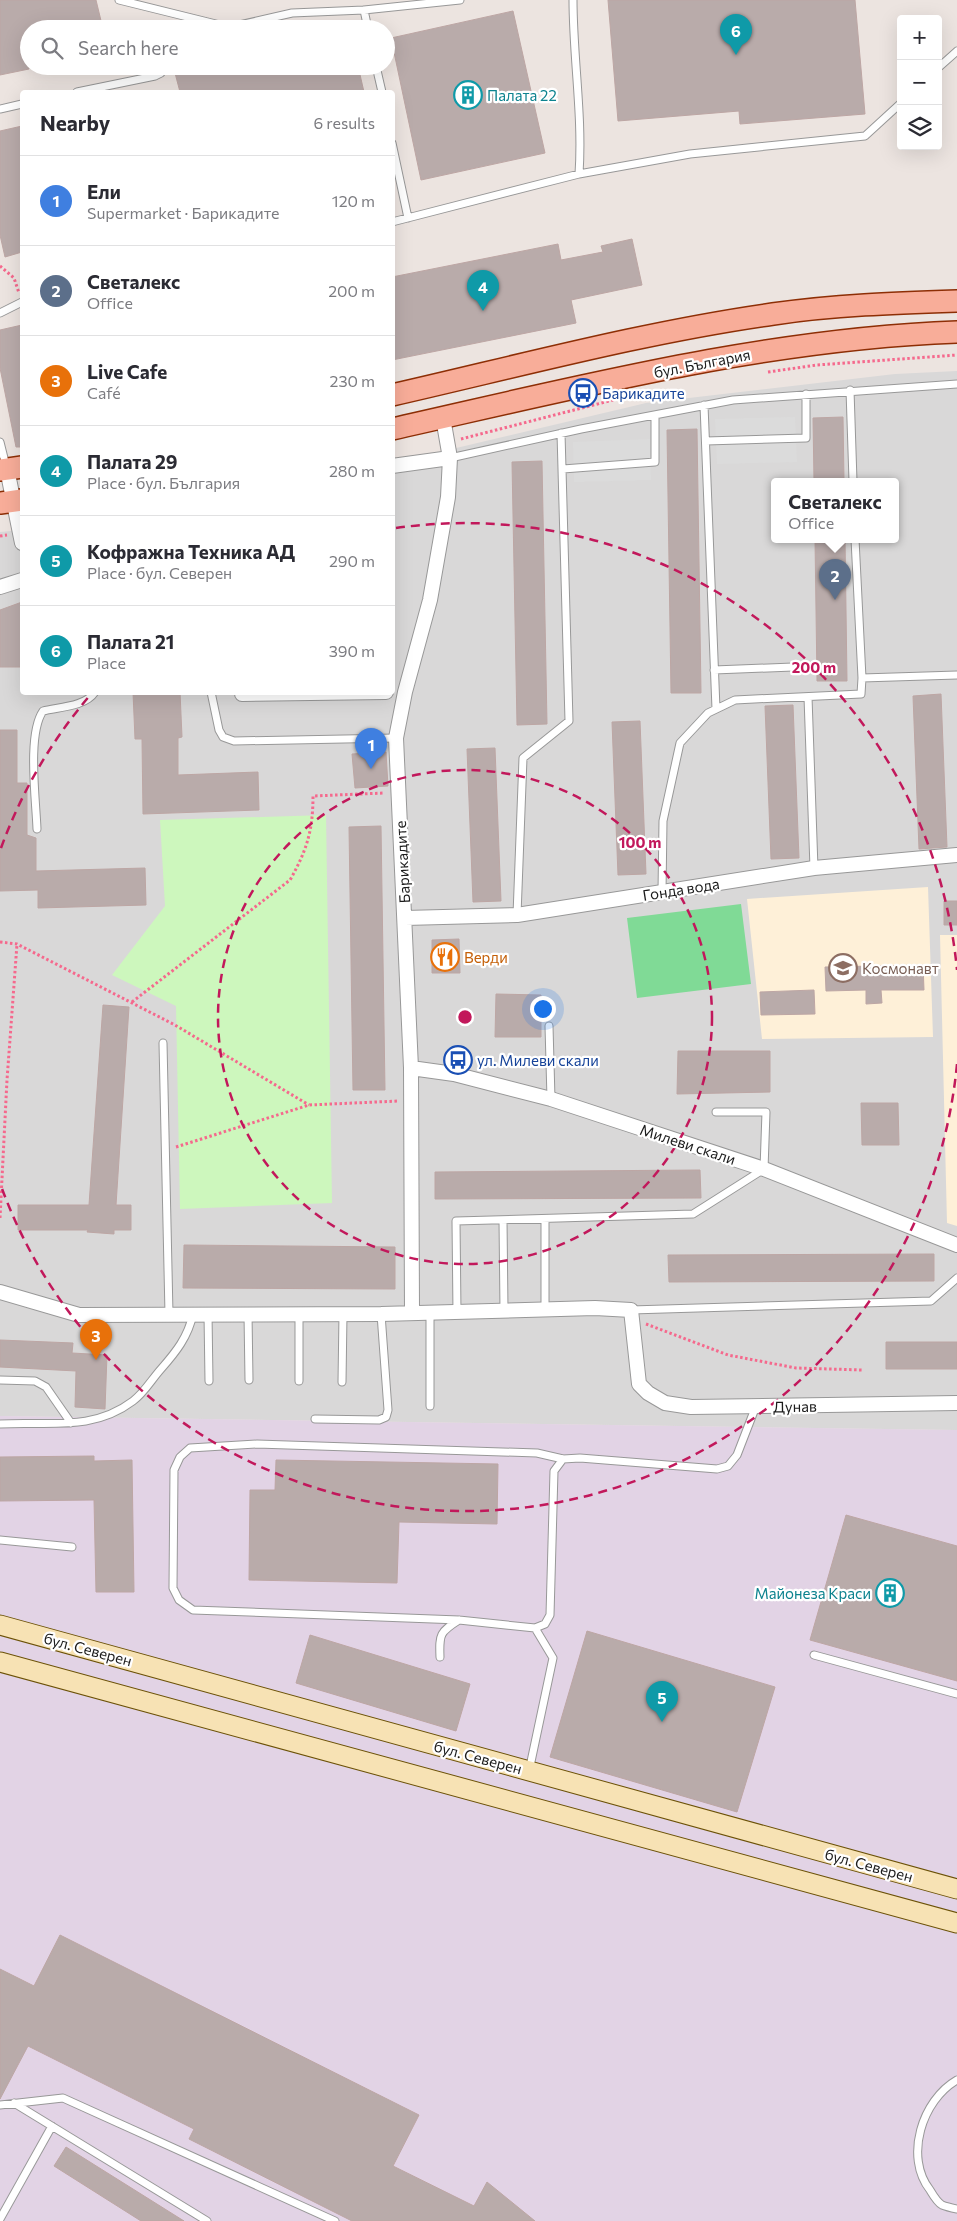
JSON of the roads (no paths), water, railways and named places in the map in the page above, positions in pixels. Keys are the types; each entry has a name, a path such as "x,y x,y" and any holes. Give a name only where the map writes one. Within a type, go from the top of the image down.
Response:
{"main road":[{"path":"395,394 689,327 844,305 957,301"},
{"name":"бул. България","path":"395,428 593,384 775,349 848,340 957,332"},
{"name":"бул. Северен","path":"0,1625 957,1889"},
{"path":"0,1662 957,1923"}],"street":[{"name":"Барикадите","path":"412,1313 412,1068 396,738 399,692 430,600 448,497 450,458 443,418"},
{"path":"395,466 450,458"},
{"path":"10,469 12,502 20,535"},
{"path":"0,587 20,581"},
{"name":"Гонда вода","path":"405,918 517,915 814,868 957,856"},
{"name":"Милеви скали","path":"412,1068 454,1074 551,1099 764,1169 957,1245"},
{"path":"0,1292 79,1315 382,1314 595,1308 631,1310"},
{"name":"Дунав","path":"631,1310 639,1384 648,1393 665,1402 691,1407 957,1403"}],"lane":[{"path":"119,0 195,20"},
{"path":"261,20 292,13 364,10 460,0"},
{"path":"573,0 573,35 582,138 579,174"},
{"path":"364,10 366,20"},
{"path":"942,64 957,51"},
{"path":"87,90 157,75"},
{"path":"378,75 382,90"},
{"path":"0,109 20,104"},
{"path":"395,221 579,174 690,154 865,136 898,105"},
{"path":"395,157 408,218"},
{"path":"0,313 20,303"},
{"path":"450,458 561,433 733,400 850,390 957,384"},
{"path":"850,390 853,478"},
{"path":"706,442 806,438 806,394"},
{"path":"704,405 716,709"},
{"path":"562,469 655,462 655,415"},
{"path":"517,915 523,758 569,721 561,433"},
{"path":"0,442 10,469"},
{"path":"662,892 662,821 680,743 708,713 735,700 861,694 862,678 855,543"},
{"path":"714,670 793,667"},
{"path":"862,678 957,675"},
{"path":"37,829 34,751 35,729 38,718 43,711 78,704 93,695"},
{"path":"212,695 218,730 223,737 234,740 396,738"},
{"path":"808,697 814,868"},
{"path":"549,1026 551,1099"},
{"path":"163,1043 169,1314"},
{"path":"456,1312 456,1221 545,1220 694,1214 764,1169 766,1112 716,1112"},
{"path":"504,1220 504,1310"},
{"path":"545,1220 545,1309"},
{"path":"631,1310 931,1301 957,1278"},
{"path":"430,1312 430,1406"},
{"path":"342,1382 343,1313"},
{"path":"0,1424 87,1423 108,1417 134,1400 180,1346 190,1331 194,1314"},
{"path":"208,1314 209,1381"},
{"path":"248,1314 249,1380"},
{"path":"299,1314 299,1382"},
{"path":"315,1419 379,1420 386,1417 388,1410 382,1314"},
{"path":"0,1380 35,1381 46,1387 71,1423"},
{"path":"563,1459 554,1471 550,1615 545,1624 535,1628 460,1620 193,1610 180,1600 173,1588 174,1470 180,1457 190,1448 257,1444 537,1453 563,1459 580,1458 717,1469 728,1466 737,1455 756,1406"},
{"path":"0,1540 72,1547"},
{"path":"440,1657 439,1640 443,1630 460,1620"},
{"path":"529,1771 552,1658 535,1628"},
{"path":"814,1655 957,1694"},
{"path":"957,2080 945,2087 930,2107 920,2132 918,2160 924,2182 941,2204 957,2209"},
{"path":"0,2105 63,2098 335,2221"},
{"path":"14,2103 207,2221"},
{"path":"0,2219 52,2126"}],"place":[{"name":"Палата 21","path":"736,55"},
{"name":"Палата 22","path":"468,95"},
{"name":"Палата 29","path":"483,311"},
{"name":"Барикадите","path":"583,393"},
{"name":"Светалекс","path":"835,600"},
{"name":"Ели","path":"371,769"},
{"name":"Верди","path":"445,957"},
{"name":"Космонавт","path":"843,968"},
{"name":"ул. Милеви скали","path":"458,1060"},
{"name":"Live Cafe","path":"96,1360"},
{"name":"Майонеза Краси","path":"890,1593"},
{"name":"Кофражна Техника АД","path":"662,1722"}]}
